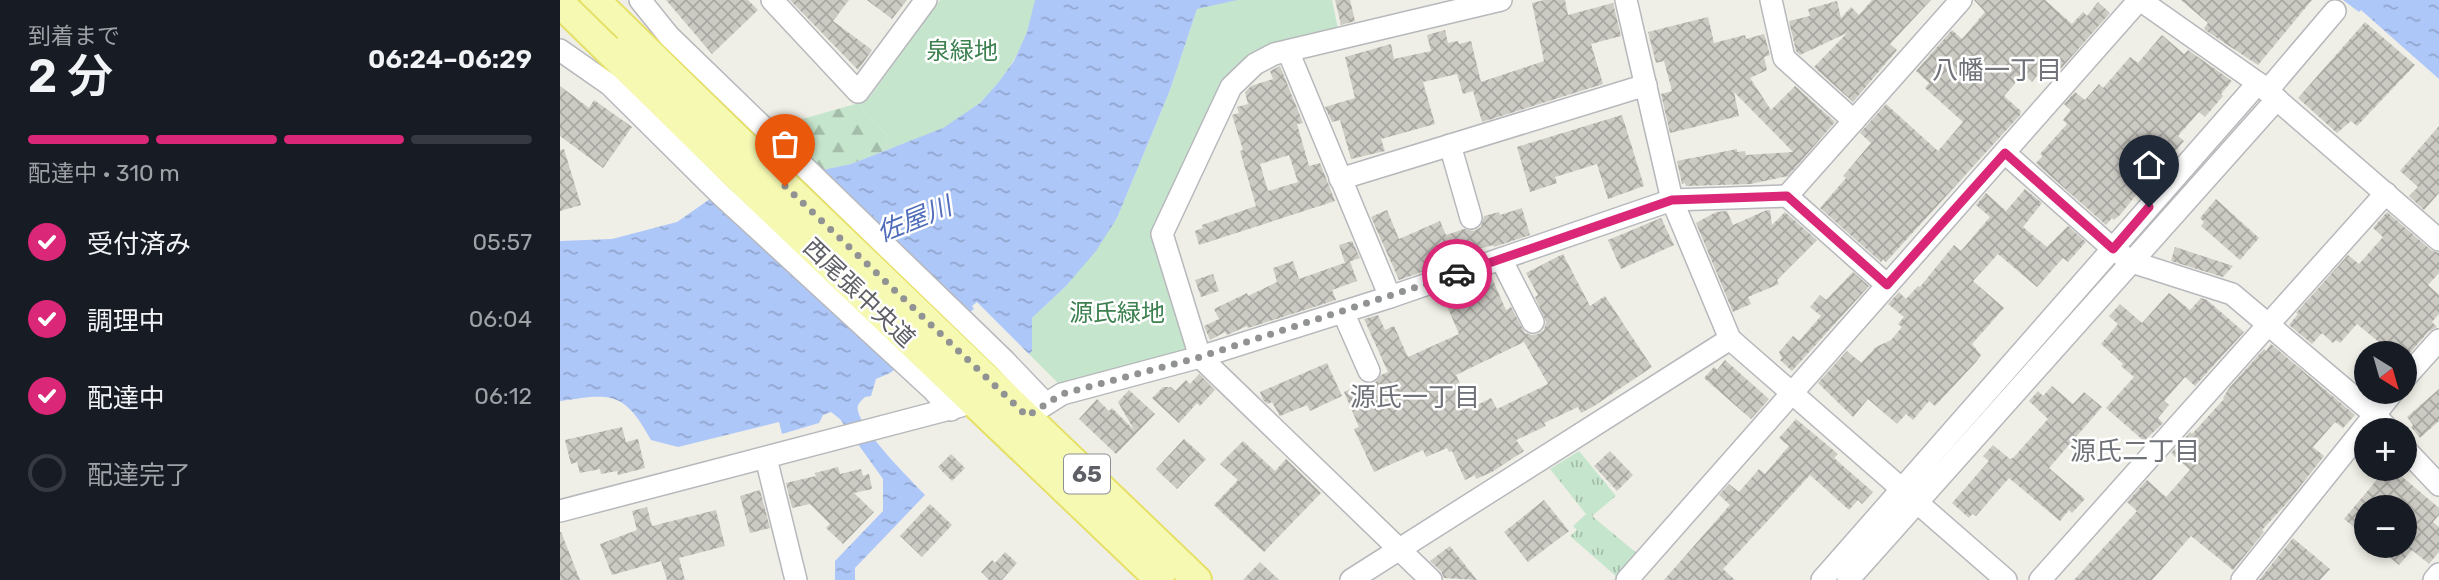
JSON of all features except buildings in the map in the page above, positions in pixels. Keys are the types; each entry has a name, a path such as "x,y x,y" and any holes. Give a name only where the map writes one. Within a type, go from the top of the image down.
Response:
{"main road":[{"name":"西尾張中央道","path":"560,3 958,391 1160,580"},
{"name":"西尾張中央道","path":"601,4 745,183"},
{"name":"65","path":"560,17 607,49"},
{"name":"西尾張中央道","path":"958,391 1036,410 1197,580"}],"street":[{"path":"640,0 669,36 1005,361 1036,410 1062,394 1200,357 1343,312 1672,200 1787,196 1887,285"},
{"path":"772,0 859,92 926,0"},
{"path":"1431,580 1200,357 1162,234 1231,87 1255,64 1274,54 1501,0"},
{"path":"1626,0 1672,200 1730,339 2006,580"},
{"path":"1771,0 1784,58 1854,121"},
{"path":"1787,196 1961,0"},
{"path":"1627,580 2140,0 2268,91 2439,240"},
{"path":"560,43 601,4"},
{"path":"1822,580 1910,495 2132,262 2335,11"},
{"path":"560,50 745,183"},
{"path":"1288,51 1390,297"},
{"path":"1340,178 1646,85"},
{"path":"1848,580 1910,495 2113,249 2268,91"},
{"path":"1450,145 1471,218"},
{"path":"2005,153 2113,249 2132,262 2232,293 2378,418"},
{"path":"2040,580 2386,193"},
{"path":"1502,259 1533,322"},
{"path":"1343,312 1369,370"},
{"path":"1351,580 1730,339"},
{"path":"2417,365 2439,340"},
{"path":"560,511 875,430 958,391"},
{"path":"2242,580 2383,404"},
{"path":"766,458 796,580"},
{"path":"2417,462 2439,485"},
{"path":"2434,580 2439,574"}],"green space":[{"name":"泉緑地","path":"940,0 1035,0 1024,39 992,90 977,105 944,128 889,149 886,143 887,135 867,116 859,103 869,98"},
{"name":"源氏緑地","path":"1197,0 1332,0 1338,29 1250,57 1154,235 1188,345 1184,354 1059,384 1029,354 1032,351 1032,318 1066,286 1117,218 1170,90 1197,9"},
{"path":"859,103 867,116 887,135 886,143 889,149 851,164 822,171 774,127"},
{"path":"1579,451 1616,496 1592,516 1639,555 1618,578 1570,536 1577,530 1573,526 1586,514 1550,469"}],"water":[{"name":"佐屋川","path":"1035,0 1237,0 1197,9 1170,90 1117,218 1096,251 1066,286 1032,318 1032,351 1029,354 977,302 972,306 974,309 890,373 876,379 871,396 865,397 859,403 858,411 868,431 925,495 855,568 855,580 835,580 835,561 883,511 883,479 840,419 831,412 823,415 819,423 782,434 779,422 678,447 651,440 633,412 615,399 592,397 560,401 560,241 612,239 677,222 720,192 851,164 943,128 980,103 1014,61 1027,32"},
{"path":"2343,0 2439,0 2439,79 2361,10 2359,12"}],"way so far":[{"path":"785,186 1027,416 1062,394 1200,357 1457,274"}],"district":[{"name":"八幡一丁目","path":"1997,70"},
{"name":"源氏一丁目","path":"1415,397"},
{"name":"源氏二丁目","path":"2135,451"}],"route":[{"path":"1457,274 1672,200 1787,196 1887,285 2005,153 2113,249 2149,207"}]}
